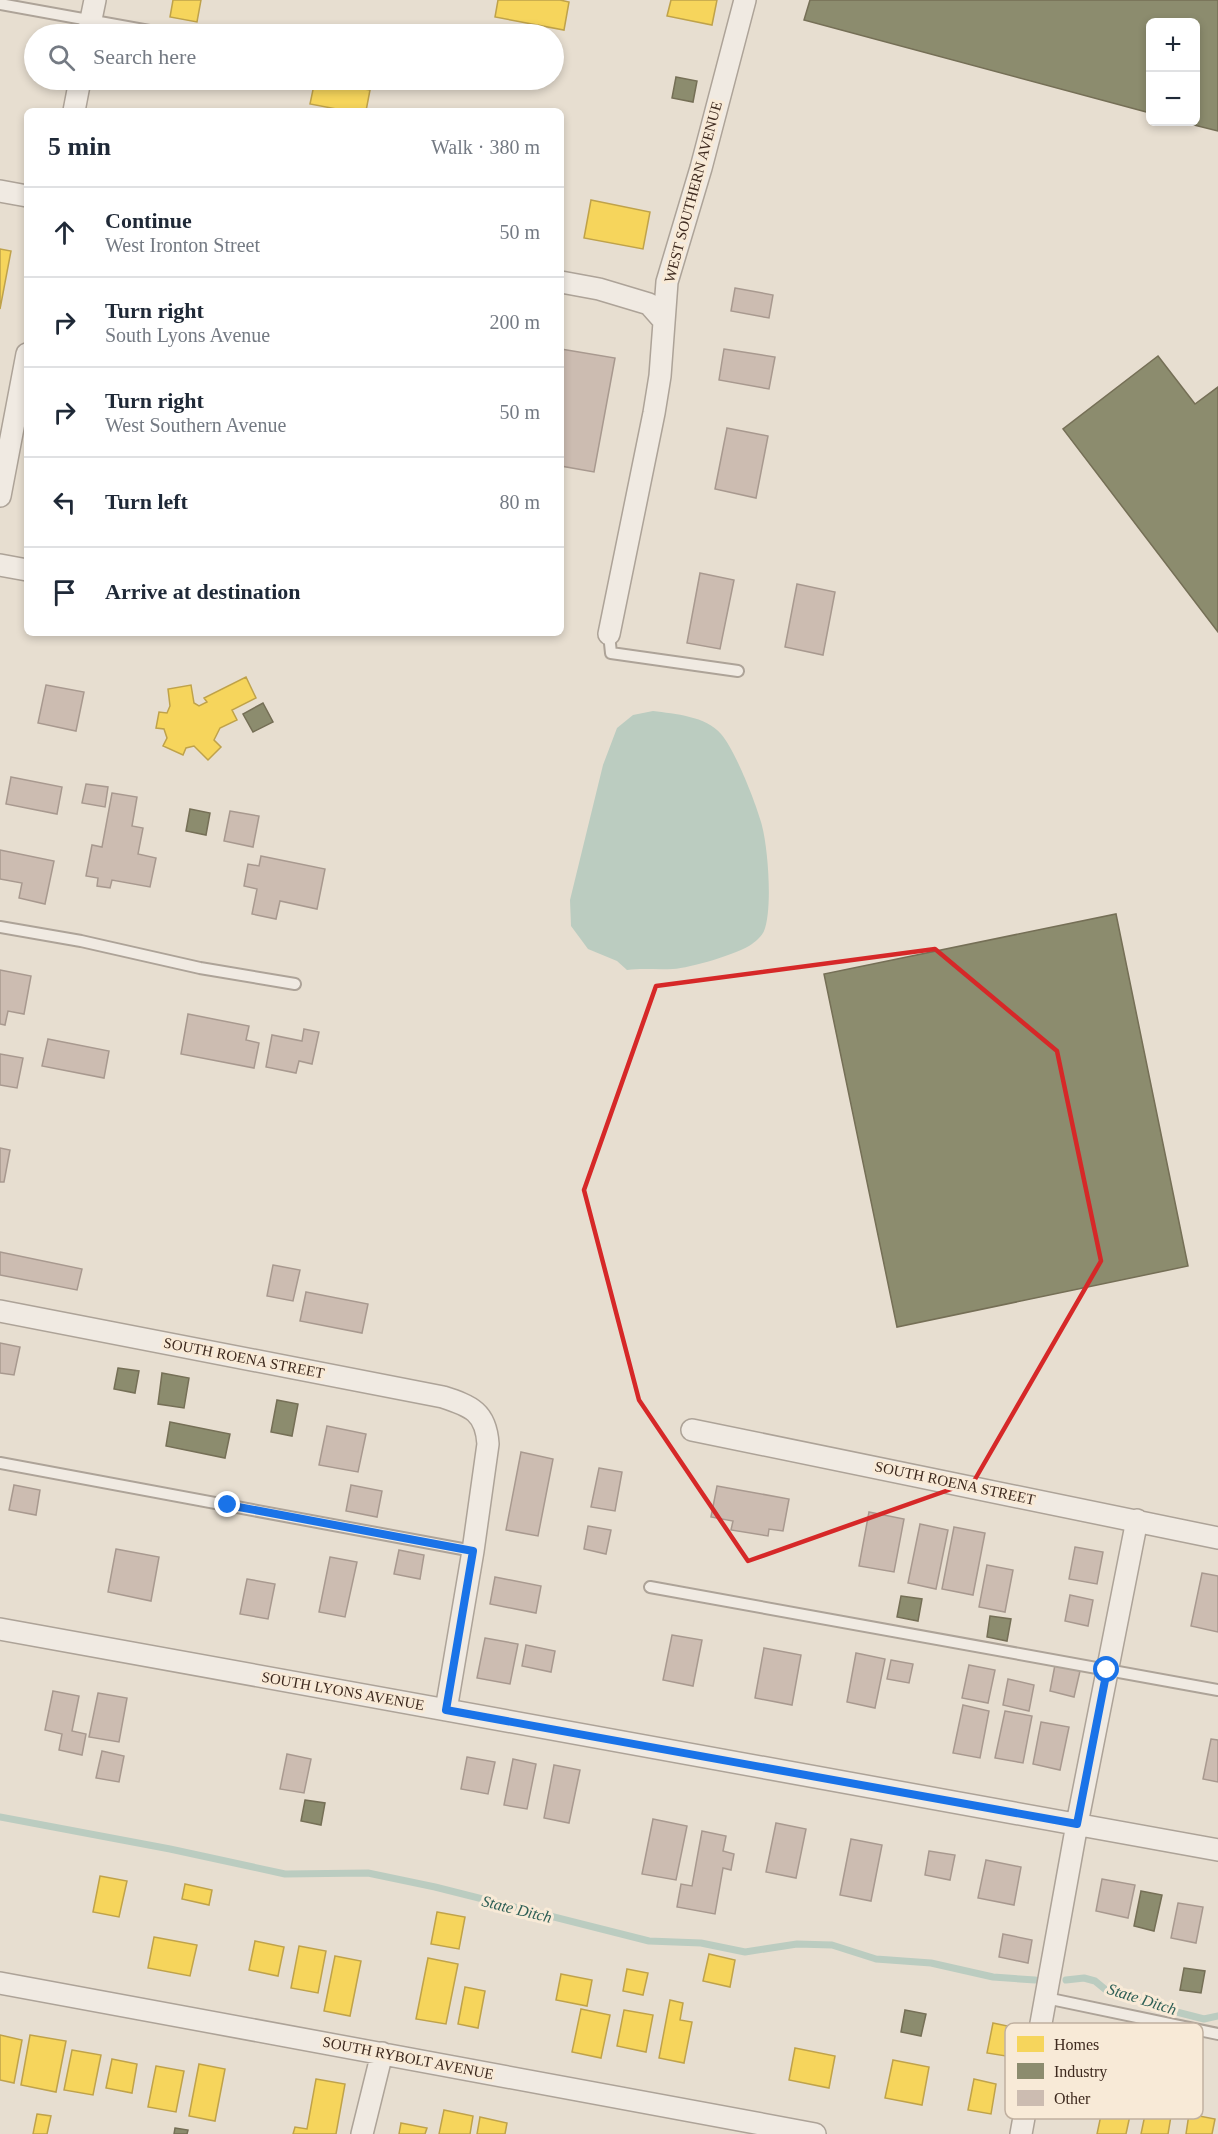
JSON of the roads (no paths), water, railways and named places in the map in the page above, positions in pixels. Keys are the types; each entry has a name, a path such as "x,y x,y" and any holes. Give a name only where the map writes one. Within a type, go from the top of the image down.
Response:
{"street":[{"path":"91,24 95,0"},
{"name":"WEST SOUTHERN AVENUE","path":"609,634 654,413 660,376 667,282 701,168 745,0"},
{"path":"75,108 78,90"},
{"path":"0,191 24,195"},
{"path":"564,283 599,289 649,304 664,321"},
{"path":"0,496 24,370"},
{"path":"0,565 24,569"},
{"name":"SOUTH ROENA STREET","path":"0,1311 443,1397 466,1406 483,1419 487,1428 488,1444 473,1551"},
{"name":"SOUTH ROENA STREET","path":"692,1430 1218,1538"},
{"path":"1041,2023 1077,1824 1137,1520"},
{"path":"446,1710 473,1551"},
{"name":"SOUTH LYONS AVENUE","path":"0,1629 1218,1850"},
{"name":"SOUTH RYBOLT AVENUE","path":"0,1983 815,2134"},
{"path":"362,2134 381,2053"},
{"path":"1021,2134 1024,2119"}],"lane":[{"path":"0,4 75,24"},
{"path":"609,634 611,653 738,671"},
{"path":"0,927 200,968 295,984"},
{"path":"0,1463 473,1551"},
{"path":"650,1587 1218,1690"},
{"path":"1046,1998 1165,2023"},
{"path":"1203,2031 1218,2034"}],"waterway":[{"name":"State Ditch","path":"0,1817 170,1849 285,1874 368,1873 435,1887 649,1941 701,1943 745,1952 797,1944 832,1945 876,1959 931,1963 993,1977 1035,1980"},
{"name":"State Ditch","path":"1066,1980 1084,1978 1095,1981 1106,1990 1204,2019 1218,2016"}]}
